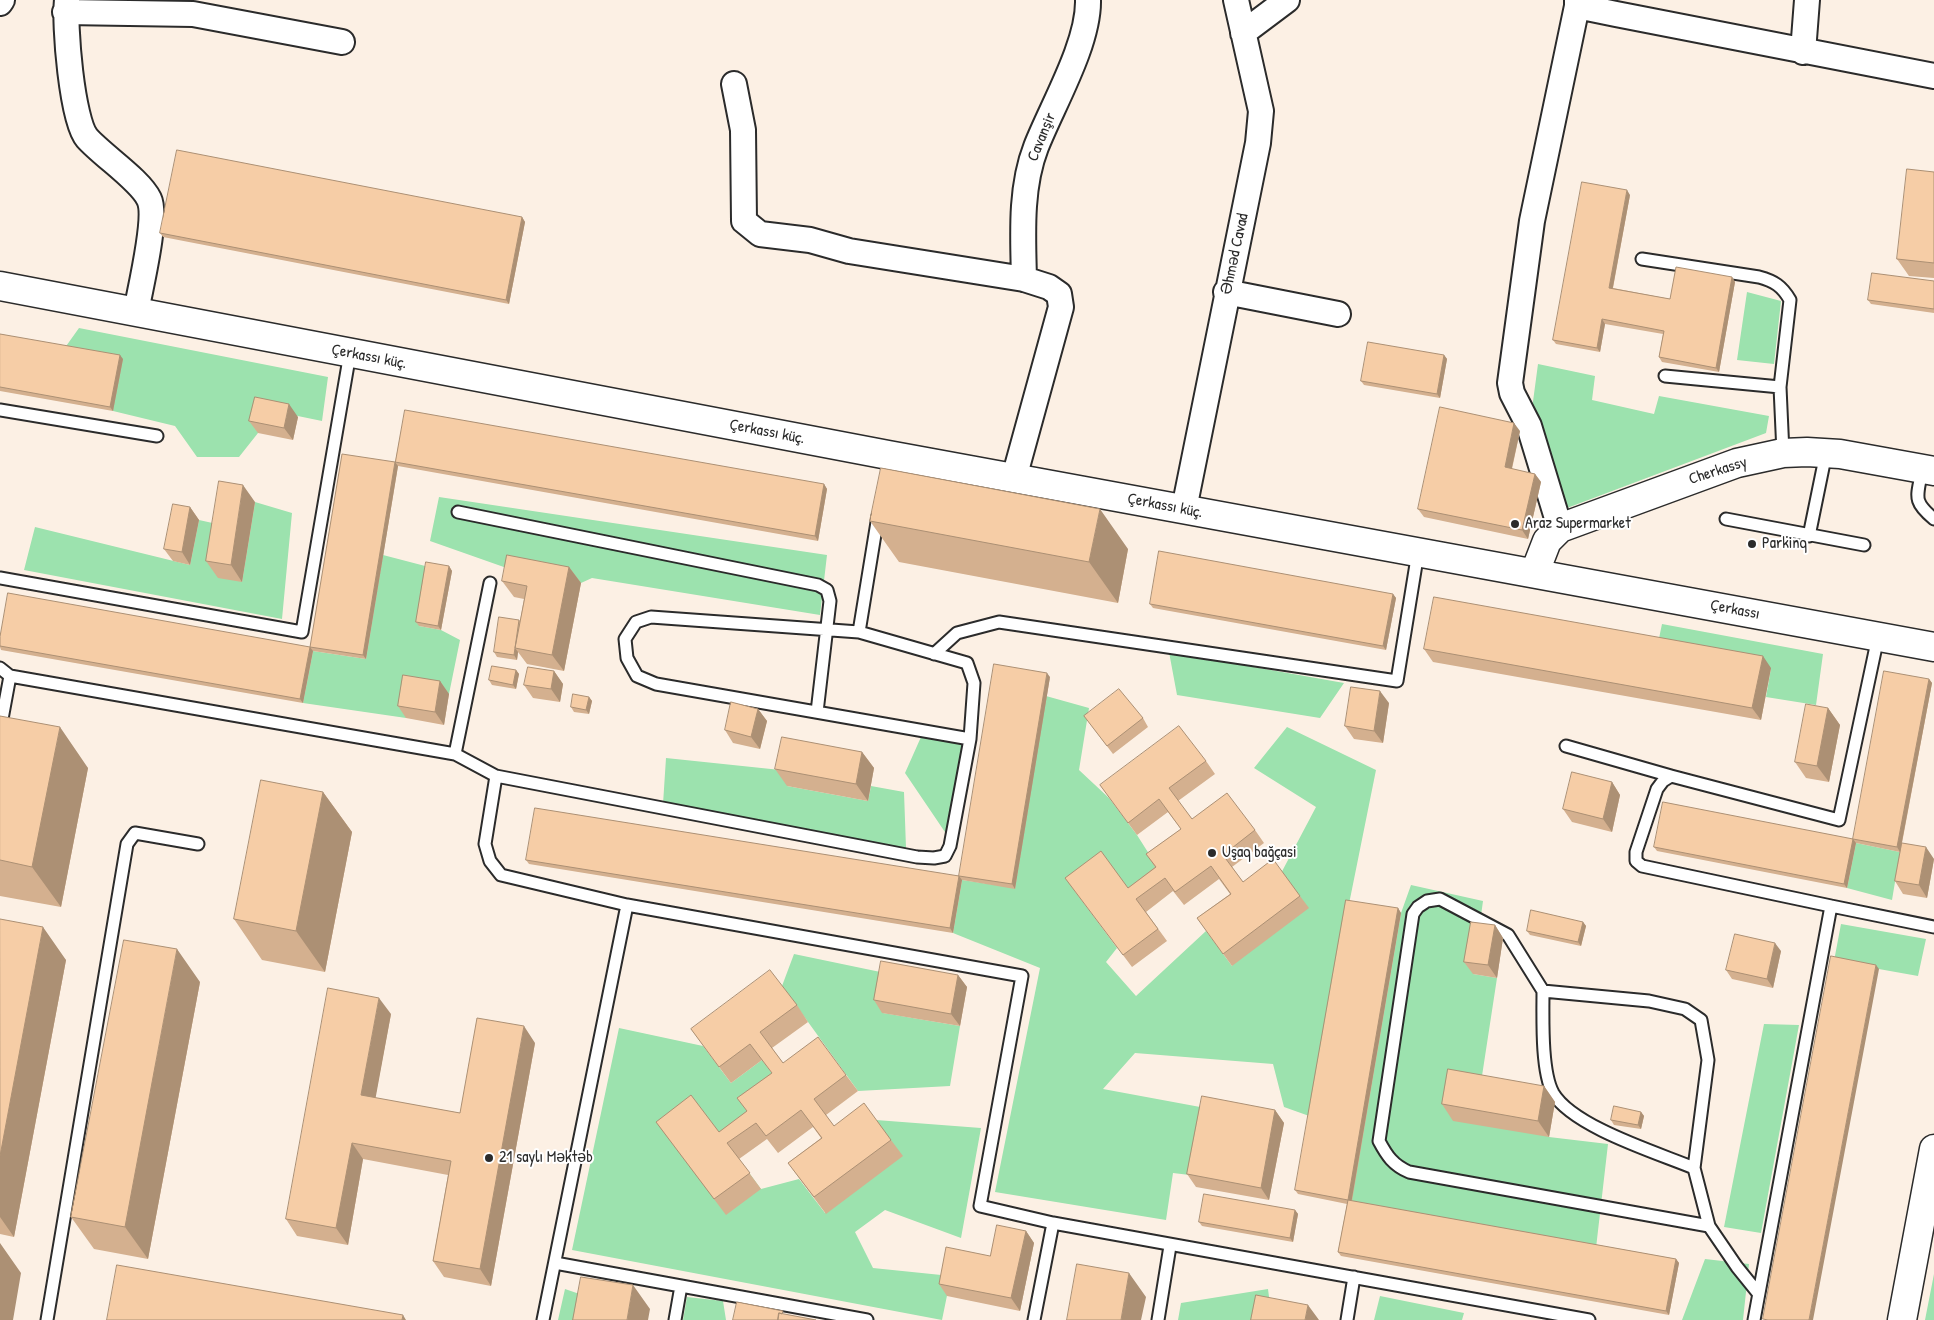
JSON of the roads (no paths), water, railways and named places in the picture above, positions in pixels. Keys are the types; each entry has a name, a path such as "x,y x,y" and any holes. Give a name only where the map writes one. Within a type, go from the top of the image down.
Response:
{"street":[{"name":"Cavanşir","path":"1024,279 1023,229 1030,167 1036,148 1068,74 1084,26 1088,0"},
{"name":"Əhməd Cavad","path":"1184,509 1226,292 1258,143 1261,111 1236,0"},
{"path":"1243,33 1287,0"},
{"path":"1803,52 1806,0"},
{"path":"1535,572 1547,541 1560,528 1529,426 1512,393 1510,383 1532,221 1577,3 1803,52 1934,76"},
{"path":"136,312 152,216 149,200 137,184 85,136 78,119 66,6 192,14 342,42"},
{"path":"734,84 743,130 744,221 760,234 810,240 848,251 1024,279 1049,287 1059,294 1061,307 1014,478"},
{"name":"Çerkassı küç.","path":"0,286 350,353 887,460 1014,478 1535,572"},
{"path":"1226,292 1338,314"},
{"name":"Cherkassy","path":"1560,528 1737,463 1783,453 1826,453 1928,470"},
{"name":"Çerkassı","path":"1535,572 1934,647"},
{"path":"1902,1320 1934,1149"}],"lane":[{"path":"1642,259 1774,281 1784,291 1790,300 1780,387 1783,453"},
{"path":"0,578 302,632 350,353"},
{"path":"1664,376 1780,387"},
{"path":"0,410 157,436"},
{"path":"1809,536 1826,453"},
{"path":"1928,470 1917,500 1921,508 1934,519"},
{"path":"859,632 880,504"},
{"path":"458,512 818,585 828,590 830,601 828,630 817,712"},
{"path":"1726,519 1809,536 1864,544"},
{"path":"934,654 957,633 999,622 1397,681 1418,552"},
{"path":"455,754 490,584"},
{"path":"0,668 10,676 455,754 496,776 917,857 934,858 944,856 950,846 970,739 974,683 967,663 859,632 651,617 636,622 625,639 627,658 637,676 656,684 970,739"},
{"path":"1566,746 1839,820 1878,637"},
{"path":"0,730 10,676"},
{"path":"496,776 485,844 490,861 501,875 627,905 1022,976 980,1206 1053,1223 1170,1246 1354,1277 1535,1316 1589,1320"},
{"path":"1671,776 1663,781 1657,789 1636,852 1636,861 1642,866 1934,927"},
{"path":"47,1320 127,844 135,833 198,844"},
{"path":"1694,1168 1614,1137 1562,1105 1553,1092 1546,1070 1543,990 1508,934 1440,899 1427,902 1418,907 1413,914 1379,1141 1394,1165 1408,1172 1709,1226"},
{"path":"543,1320 627,905"},
{"path":"1754,1320 1831,906"},
{"path":"1543,990 1648,1001 1685,1009 1701,1020 1708,1060 1694,1168 1709,1226 1732,1261 1758,1293"},
{"path":"1034,1320 1053,1223"},
{"path":"1158,1320 1170,1246"},
{"path":"555,1263 867,1320"},
{"path":"1347,1320 1354,1277"},
{"path":"675,1320 681,1286"}],"place":[{"name":"Araz Supermarket","path":"1515,524"},
{"name":"Parkinq","path":"1752,544"},
{"name":"Uşaq bağçasi","path":"1212,853"},
{"name":"21 saylı Məktəb","path":"489,1158"}]}
